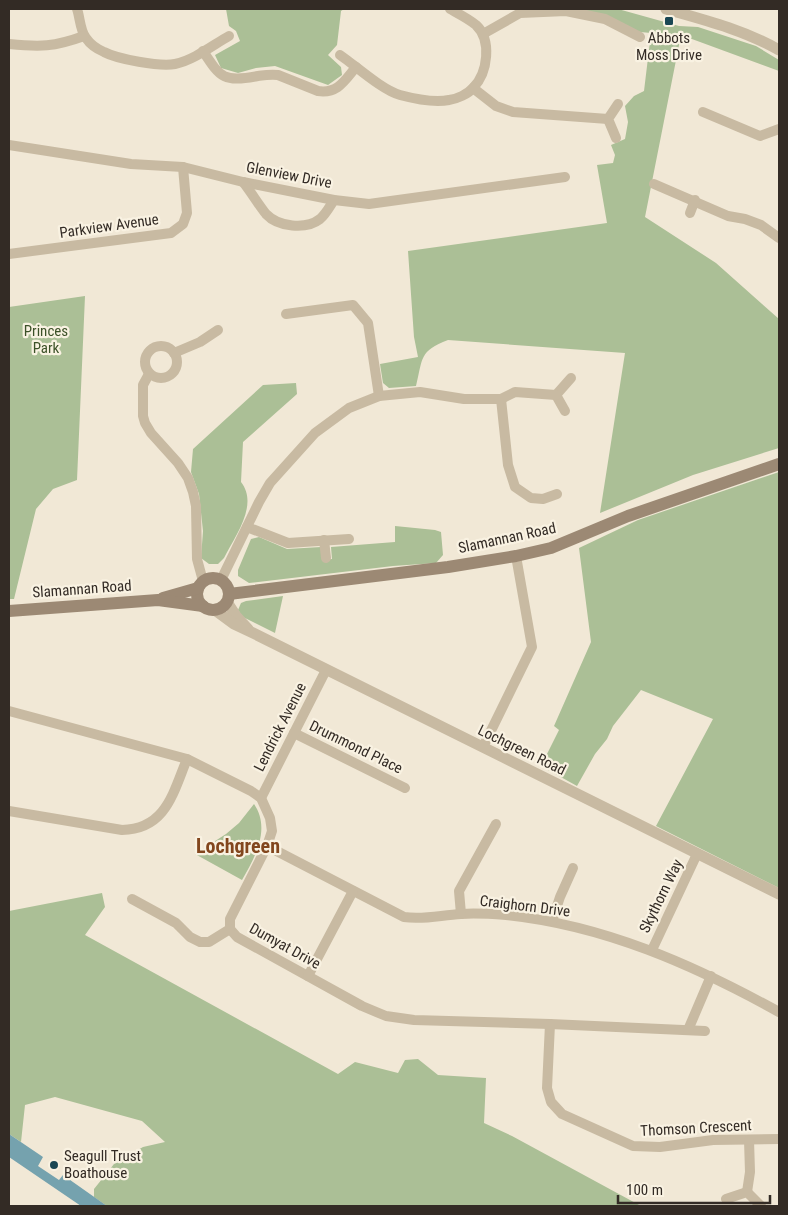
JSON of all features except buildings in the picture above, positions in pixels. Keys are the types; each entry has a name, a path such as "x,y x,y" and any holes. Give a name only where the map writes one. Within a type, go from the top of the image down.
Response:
{"main road":[{"name":"Slamannan Road","path":"9,611 158,600 209,608 224,606 228,598 516,556 551,548 628,516 779,464"},
{"name":"Slamannan Road","path":"158,600 212,578 221,580"},
{"path":"221,580 227,586 228,598"},
{"path":"200,584 198,598 209,608"}],"street":[{"path":"77,9 84,36 92,45 104,52 158,64 175,64 192,58 229,36"},
{"path":"340,55 398,95 420,100 450,100 462,96 473,88 485,64 486,44 476,25 450,9"},
{"path":"666,9 735,29 779,50"},
{"path":"482,34 520,13 566,11 605,19 640,37"},
{"path":"9,44 37,47 62,44 84,36"},
{"path":"203,51 218,73 231,79 272,74 325,92 338,88 356,66"},
{"path":"473,88 496,106 513,112 608,119"},
{"path":"608,119 618,104"},
{"path":"703,112 760,136 779,129"},
{"path":"608,119 616,138"},
{"name":"Glenview Drive","path":"9,145 131,164 184,166 243,182 334,200 368,204 565,177"},
{"name":"Parkview Avenue","path":"9,254 171,233 183,224 187,213 184,166"},
{"path":"243,182 267,215 278,222 291,225 306,225 320,219 334,200"},
{"path":"654,184 695,200 728,216 745,219 761,225 779,238"},
{"path":"690,213 695,200"},
{"path":"286,314 353,305 368,323 380,396"},
{"path":"174,353 200,342 218,330"},
{"path":"158,346 167,347 174,353 177,362 174,371 167,378 158,379 150,374 145,367 145,357 150,350 158,346"},
{"path":"150,374 143,385 143,416 151,433 178,463 188,478 193,492 196,506 197,559 200,584"},
{"path":"556,395 571,378"},
{"path":"221,580 270,482 316,433 348,408 380,396 420,392 464,399 502,398 515,392 556,395"},
{"path":"556,395 565,411"},
{"path":"502,398 508,466 515,487 531,498 543,499 557,494"},
{"path":"247,527 288,543 349,539"},
{"path":"324,540 326,558"},
{"path":"483,747 532,647 516,556"},
{"name":"Lochgreen Road","path":"228,598 236,616 251,632"},
{"name":"Lochgreen Road","path":"209,608 234,624 779,894"},
{"name":"Lendrick Avenue","path":"261,798 326,670"},
{"path":"9,712 187,759 261,798"},
{"name":"Drummond Place","path":"294,733 405,788"},
{"path":"9,811 122,830 136,830 147,826 157,819 166,809 187,759"},
{"name":"Dumyat Drive","path":"261,798 270,818 272,831 267,846 230,919 230,929 237,937 362,1006 386,1016 414,1020 705,1031"},
{"path":"462,914 459,891 496,824"},
{"name":"Craighorn Drive","path":"267,846 404,917 421,919 462,914 504,915 552,921 652,950 737,988 779,1012"},
{"name":"Skythorn Way","path":"652,950 697,854"},
{"path":"552,921 573,868"},
{"path":"308,976 353,891"},
{"path":"132,899 176,923 190,937 200,942 209,942 230,929"},
{"path":"688,1030 711,976"},
{"name":"Thomson Crescent","path":"550,1024 547,1088 551,1102 562,1114 633,1146 660,1147 713,1140 779,1139"},
{"path":"747,1192 750,1172 749,1140"},
{"path":"726,1199 747,1192"},
{"path":"747,1192 761,1206"}],"green space":[{"path":"226,9 344,9 341,11 337,45 328,55 341,67 342,75 328,85 275,66 256,68 238,73 221,68 215,55 240,41 236,31 229,26"},
{"path":"572,9 618,9 679,26 698,27 756,46 779,60 779,71 681,35 645,217 716,263 779,319 779,448 693,475 600,513 625,353 448,340 427,352 422,362 416,386 389,388 383,383 380,364 418,357 414,337 408,251 607,223 597,165 613,163 615,155 611,145 625,139 628,122 625,106 634,96 644,91 651,33 640,32"},
{"name":"Princes Park","path":"85,296 77,480 53,489 36,509 14,599 9,599 9,307"},
{"path":"296,383 297,394 243,442 241,482 246,491 246,510 239,530 224,558 218,564 209,564 201,558 203,531 199,494 191,472 193,449 263,385"},
{"path":"779,472 779,888 656,826 713,719 641,690 613,726 607,739 595,754 577,786 541,766 559,730 554,726 591,642 579,548 638,520"},
{"path":"395,526 441,532 443,555 436,563 393,566 249,583 238,576 238,570 251,539 259,537 287,549 321,547 322,560 332,559 331,547 395,542"},
{"path":"283,596 275,633 243,617 238,610 241,603 246,601"},
{"path":"254,804 259,814 261,833 252,862 242,880 195,854 226,834 239,823"},
{"path":"102,893 105,907 85,935 338,1074 355,1062 398,1073 405,1060 418,1059 438,1075 486,1078 484,1123 512,1136 641,1206 107,1206 94,1197 94,1189 114,1164 143,1147 165,1142 142,1121 55,1097 25,1105 21,1142 9,1134 9,911"}],"water":[{"path":"9,1134 43,1157 38,1166 59,1180 63,1175 107,1206 81,1206 9,1157"}],"place":[{"name":"Abbots Moss Drive","path":"669,21"},
{"name":"Seagull Trust Boathouse","path":"54,1165"}],"district":[{"name":"Lochgreen","path":"238,846"}]}
